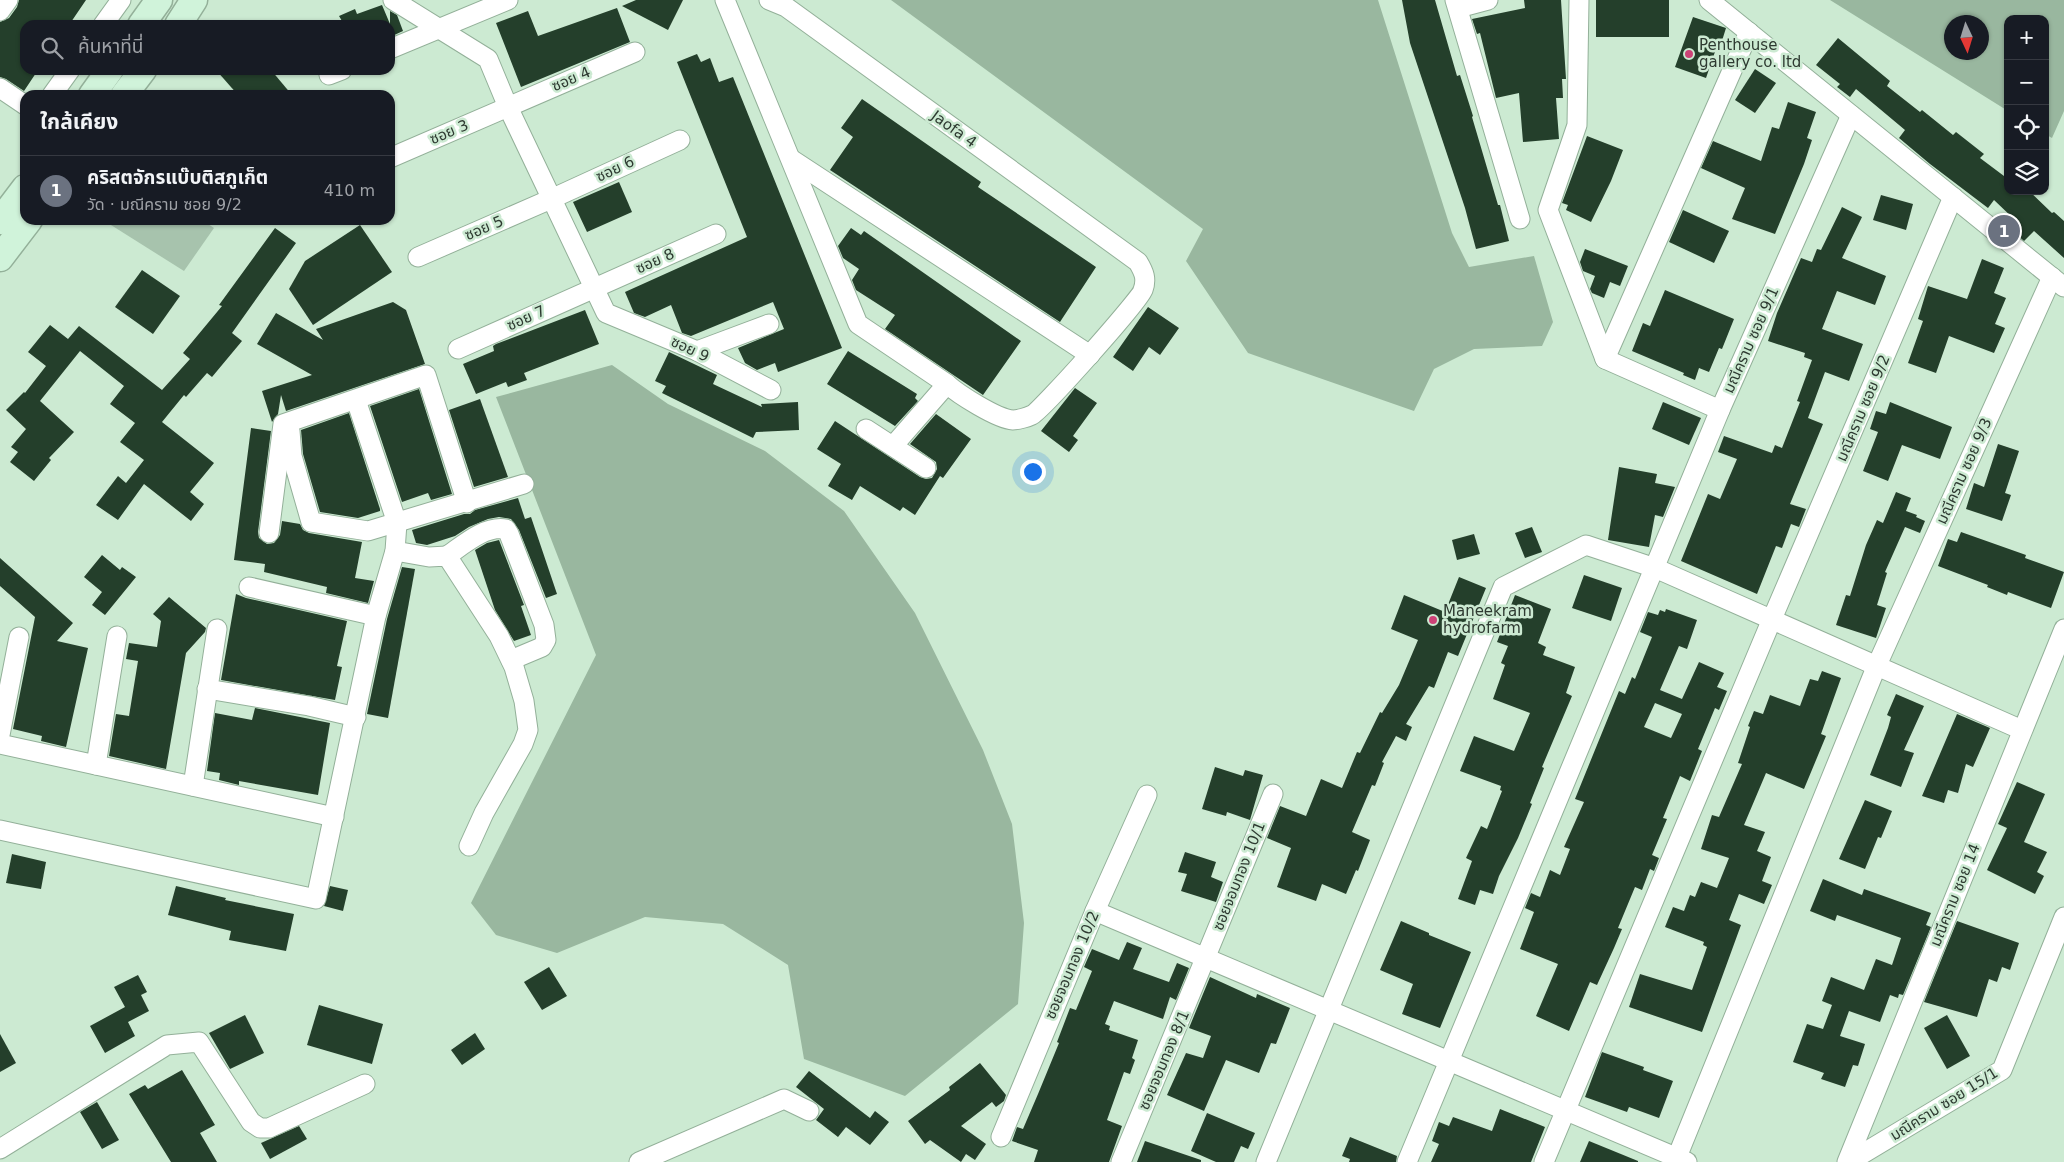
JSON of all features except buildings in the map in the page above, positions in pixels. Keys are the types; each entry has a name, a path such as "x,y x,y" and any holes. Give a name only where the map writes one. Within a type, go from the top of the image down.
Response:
{"main road":[{"path":"181,20 194,0"},
{"path":"96,90 106,75"},
{"path":"128,90 139,75"},
{"path":"0,221 20,195"},
{"path":"0,258 25,225"}],"street":[{"path":"0,11 8,0"},
{"path":"107,20 122,0 149,14"},
{"path":"393,0 488,59 551,199 594,288"},
{"path":"395,47 508,0"},
{"path":"725,0 858,324 947,384 958,394 994,413 1013,420 1032,415 1090,355 791,159"},
{"name":"Jaofa 4","path":"769,0 786,7 1138,262 1146,276 1143,293 1090,355"},
{"path":"1488,0 1457,4 1520,220"},
{"path":"1579,0 1577,125 1548,210 1605,359 1720,410"},
{"path":"1709,0 2058,282"},
{"path":"1605,359 1749,32"},
{"name":"ซอย 4","path":"508,106 635,52"},
{"path":"56,90 66,75"},
{"path":"0,88 20,102"},
{"name":"ซอย 3","path":"395,156 508,106"},
{"name":"มณีคราม ซอย 9/1","path":"1407,1162 1720,410 1851,115"},
{"name":"ซอย 6","path":"551,199 680,140"},
{"name":"มณีคราม ซอย 9/2","path":"1544,1162 1772,620 1953,197"},
{"name":"ซอย 5","path":"418,257 551,199"},
{"name":"ซอย 8","path":"594,288 716,234"},
{"name":"มณีคราม ซอย 9/3","path":"1680,1160 1877,665 2058,282"},
{"name":"ซอย 9","path":"594,288 606,313 697,351 771,390"},
{"name":"ซอย 7","path":"458,349 594,288"},
{"path":"697,351 769,324"},
{"path":"270,533 283,424 426,375 467,503"},
{"path":"893,446 947,384"},
{"path":"0,830 316,899 376,616 395,551 397,523 356,400"},
{"path":"289,423 292,456 310,522 368,531 467,503 524,484"},
{"path":"866,429 926,468"},
{"path":"395,551 429,557 448,556 476,536 500,528 506,529 544,625 546,640 542,647 511,660"},
{"path":"1266,1162 1503,587 1586,545 1655,568 2022,730"},
{"path":"448,556 499,636 511,660 524,701 528,730 523,744 484,813 469,846"},
{"path":"249,587 376,616"},
{"path":"193,786 217,629"},
{"name":"มณีคราม ซอย 14","path":"1848,1162 2064,630"},
{"path":"96,765 117,636"},
{"path":"0,735 19,637"},
{"path":"207,690 309,706 356,717"},
{"path":"0,744 334,817"},
{"name":"ซอยจอมทอง 10/1","path":"1206,958 1273,794"},
{"name":"ซอยจอมทอง 10/2","path":"1001,1137 1095,911 1147,795"},
{"path":"1095,911 1680,1160"},
{"name":"มณีคราม ซอย 15/1","path":"1848,1162 2002,1070 2064,917"},
{"name":"ซอยจอมทอง 8/1","path":"1121,1162 1206,958"},
{"path":"0,1149 167,1045 199,1042 251,1122 260,1128 269,1128 365,1084"},
{"path":"639,1162 784,1100 809,1111"}],"green space":[{"path":"891,0 1378,0 1452,233 1469,267 1534,256 1553,322 1542,346 1474,349 1434,369 1414,411 1248,353 1186,261 1203,229"},
{"path":"1830,0 2064,0 2064,111 2052,138 2049,136 2049,15 2004,15 2004,109"},
{"path":"111,225 210,225 214,228 184,271"},
{"path":"612,365 668,404 765,451 844,511 915,613 983,750 1012,824 1024,923 1018,1004 905,1096 804,1059 788,965 723,924 645,917 557,953 496,935 471,903 596,655 496,397"}],"place":[{"name":"Penthouse gallery co. ltd","path":"1689,54"},
{"name":"คริสตจักรแบ๊บติสภูเก็ต","path":"2004,231"},
{"name":"Maneekram hydrofarm","path":"1433,620"}]}
